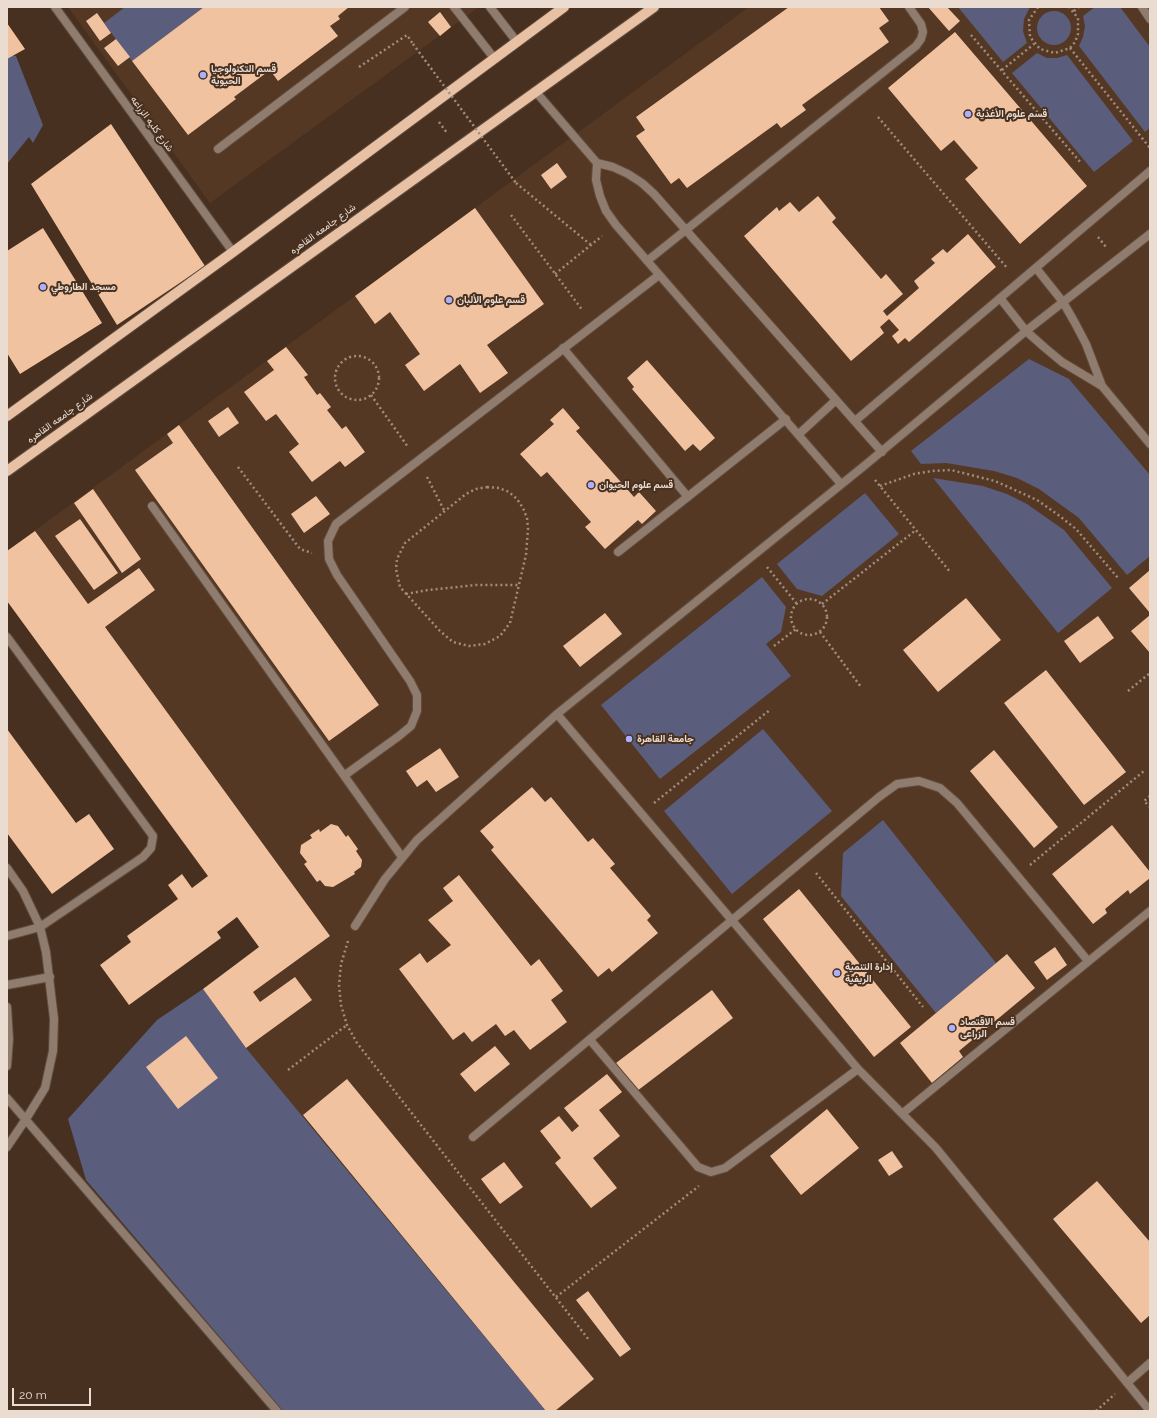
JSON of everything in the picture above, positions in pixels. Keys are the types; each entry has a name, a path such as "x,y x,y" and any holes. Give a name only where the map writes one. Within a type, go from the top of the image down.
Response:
{"main road":[{"path":"7,416 233,252 564,7"},
{"name":"شارع جامعه القاهره","path":"7,471 654,7"}],"street":[{"name":"شارع كليه الزراعه","path":"55,7 233,252"},
{"path":"218,149 405,7"},
{"path":"454,7 494,58"},
{"path":"490,7 517,42"},
{"path":"648,262 916,46 921,39 923,32 922,24 909,7"},
{"path":"1142,7 1150,18"},
{"path":"536,92 597,163 613,167 642,183 686,230 882,452"},
{"path":"597,163 596,180 600,196 606,211 616,225 841,484"},
{"path":"855,421 1150,171"},
{"path":"354,926 369,902 402,857 434,824 557,714 882,452 1026,331 1150,234"},
{"path":"1036,268 1063,302 1086,344 1102,386 1150,444"},
{"path":"345,775 411,726 417,711 417,695 410,681 337,576 329,559 328,541 336,524 659,275"},
{"path":"1000,298 1026,331 1062,362 1102,386"},
{"path":"563,348 688,497"},
{"path":"799,434 836,400"},
{"path":"618,552 786,419"},
{"path":"152,506 402,857"},
{"path":"7,637 152,836 151,848 143,856 40,927 7,936"},
{"path":"557,714 858,1069 903,1113 967,1184 1150,1411"},
{"path":"473,1137 878,797 897,784 919,781 940,788 957,803 1088,961"},
{"path":"7,868 23,891 40,927 50,977 54,1019 53,1051 44,1088 26,1119 7,1147"},
{"path":"903,1113 1150,911"},
{"path":"7,985 50,977"},
{"path":"7,1007 9,1039 7,1066"},
{"path":"590,1040 698,1167 711,1172 724,1168 858,1069"},
{"path":"7,1098 277,1411"},
{"path":"1127,1383 1150,1363"}],"path":[{"path":"1038,7 1029,20 1028,28 1030,37 1034,44 1047,52 1055,53 1070,48 1075,42 1079,26 1074,11 1069,7"},
{"path":"1074,11 1079,7"},
{"path":"358,67 407,35 516,183 591,245"},
{"path":"971,35 1082,163"},
{"path":"1002,70 1034,44"},
{"path":"1070,48 1150,148"},
{"path":"428,107 458,148"},
{"path":"878,117 1019,282"},
{"path":"511,215 593,325"},
{"path":"1087,224 1117,260"},
{"path":"555,274 616,225"},
{"path":"354,357 366,358 375,366 378,374 376,389 364,400 348,398 341,394 337,387 335,379 336,371 346,359 354,357"},
{"path":"864,466 951,573"},
{"path":"238,467 300,548 329,559"},
{"path":"880,486 908,475 950,470 995,481 1037,500 1058,514 1076,529 1118,578"},
{"path":"487,486 499,488 509,492 517,499 527,518 526,555 510,623 500,636 485,644 469,646 453,642 440,631 406,594 397,578 396,569 397,559 405,543 466,494 476,489 487,486"},
{"path":"822,604 916,530"},
{"path":"756,553 797,604"},
{"path":"406,594 476,585 519,585"},
{"path":"810,599 822,604 827,616 825,627 820,632 814,635 807,635 796,629 791,616 797,604 810,599"},
{"path":"774,646 796,629"},
{"path":"820,632 861,687"},
{"path":"1128,691 1150,673"},
{"path":"642,814 771,709"},
{"path":"1017,875 1144,771"},
{"path":"1150,796 1144,801 1150,808"},
{"path":"805,859 923,1007"},
{"path":"354,926 346,944 341,964 339,985 347,1025 357,1043 589,1340"},
{"path":"288,1070 347,1025"},
{"path":"556,1297 718,1171"},
{"path":"1096,1411 1127,1383"}],"shaded area":[{"path":"68,7 479,7 210,203"},
{"path":"125,7 204,7 132,61 104,23"},
{"name":"جامعة القاهرة","path":"749,7 1150,7 1150,1411 546,1411 246,1048 203,989 259,947 7,601 7,551"},
{"path":"958,7 1030,7 1024,19 1023,31 1027,43 1003,62"},
{"path":"1095,7 1120,7 1150,47 1150,128 1145,132 1079,46 1083,37 1085,26 1083,16"},
{"path":"1054,11 1066,16 1071,28 1066,40 1054,45 1042,40 1037,28 1042,16"},
{"path":"1037,53 1047,58 1057,58 1067,55 1133,141 1094,172 1012,73"},
{"path":"8,55 16,56 43,125 33,143 29,137 7,164"},
{"path":"1029,359 1069,379 1150,475 1150,556 1127,575 1079,518 1039,489 1017,478 994,471 946,463 921,464 911,451"},
{"path":"933,478 983,486 1007,494 1027,504 1064,530 1112,588 1058,633"},
{"path":"865,493 899,534 822,596 797,589 777,564"},
{"path":"762,577 786,607 781,632 766,644 791,676 660,779 601,705"},
{"path":"763,729 832,811 732,894 664,811"},
{"path":"883,820 996,963 936,1013 841,896 843,853"},
{"path":"203,989 246,1048 546,1411 283,1411 86,1180 68,1119 157,1020"}],"building":[{"name":"قسم التكنولوجيا الحيوية","path":"204,7 349,7 338,16 340,19 330,26 338,36 278,81 270,70 234,97 236,99 188,135 132,61"},
{"path":"789,7 879,7 889,21 879,28 889,42 802,105 806,110 781,128 777,123 687,188 679,178 671,184 636,136 645,130 636,117"},
{"path":"928,7 947,7 960,21 949,31"},
{"path":"440,12 451,27 440,36 428,22"},
{"path":"97,13 111,33 100,41 86,21"},
{"path":"7,23 25,49 7,59"},
{"name":"قسم علوم الأغذية","path":"955,32 1087,186 1020,244 965,179 978,168 954,140 941,151 888,88"},
{"path":"116,39 130,57 118,66 104,48"},
{"path":"111,124 205,266 117,325 31,184"},
{"path":"557,163 567,177 551,189 541,175"},
{"path":"818,196 836,218 832,222 881,279 886,274 903,294 883,311 887,316 919,288 914,281 935,263 931,259 943,249 947,253 968,234 996,267 909,342 905,338 898,344 892,336 899,330 889,319 880,327 884,333 851,361 744,236 777,207 779,211 790,202 799,212"},
{"name":"قسم علوم الألبان","path":"475,208 544,304 487,345 508,373 480,393 460,364 424,391 405,365 420,354 390,312 375,324 355,296"},
{"name":"مسجد الطاروطي","path":"43,228 102,323 20,374 7,353 7,251"},
{"path":"286,347 308,375 304,377 317,395 320,393 331,407 327,410 342,429 346,426 365,452 345,467 340,461 312,482 289,452 299,444 276,414 266,421 244,392 274,370 267,361"},
{"path":"647,360 715,438 700,451 693,444 685,451 632,389 634,387 627,378"},
{"path":"228,407 239,423 219,437 208,421"},
{"name":"قسم علوم الحيوان","path":"563,408 580,428 576,431 634,497 639,492 656,511 642,524 638,520 605,549 585,527 591,522 547,472 541,477 520,454 554,424 550,420"},
{"path":"179,425 379,705 329,741 135,470 173,443 167,434"},
{"path":"93,489 141,559 122,573 74,503"},
{"path":"316,496 330,514 304,533 291,514"},
{"path":"80,519 118,573 94,590 55,536"},
{"path":"35,531 88,604 139,568 155,590 105,627 330,936 253,992 260,1002 295,977 312,1000 246,1048 203,989 259,947 237,917 217,932 221,938 129,1005 100,965 131,942 127,936 178,899 168,885 182,874 192,888 208,876 7,601 7,551"},
{"path":"1150,570 1150,613 1129,588"},
{"path":"966,598 1001,640 938,692 903,650"},
{"path":"605,613 622,634 580,667 563,646"},
{"path":"1150,615 1150,653 1131,631"},
{"path":"1098,616 1114,638 1080,663 1064,641"},
{"path":"1046,670 1126,772 1084,805 1004,703"},
{"path":"7,729 76,823 89,814 114,849 52,894 7,833"},
{"path":"440,748 459,777 436,792 427,780 417,787 406,771"},
{"path":"994,750 1058,827 1034,848 970,771"},
{"path":"532,787 545,802 551,797 588,842 593,838 615,864 610,868 651,916 647,920 658,933 612,972 609,968 598,977 491,850 494,847 480,831"},
{"path":"331,824 338,826 346,837 348,835 358,849 356,851 362,860 361,867 354,872 355,874 333,887 325,886 320,880 317,882 304,864 307,862 300,853 301,845 312,838 310,835 319,829 320,832"},
{"path":"1112,825 1150,872 1150,878 1130,894 1128,890 1105,909 1107,913 1093,924 1052,874"},
{"path":"459,875 531,966 539,959 563,991 551,1000 567,1022 530,1050 514,1030 505,1036 496,1024 472,1042 464,1032 453,1040 399,969 420,953 427,963 451,945 428,920 453,901 443,888"},
{"name":"إدارة التنمية الريفية","path":"799,889 911,1027 874,1057 763,919"},
{"path":"1055,947 1067,965 1047,980 1034,962"},
{"name":"قسم الاقتصاد الزراعى","path":"1007,954 1035,988 959,1051 963,1057 932,1083 900,1043"},
{"path":"712,990 733,1018 637,1091 616,1063"},
{"path":"186,1036 218,1078 178,1109 146,1067"},
{"path":"495,1046 510,1064 475,1092 460,1074"},
{"path":"607,1074 622,1092 599,1110 620,1136 593,1158 617,1188 591,1208 555,1163 561,1158 540,1131 559,1116 572,1132 579,1126 564,1108"},
{"path":"347,1079 594,1379 555,1411 546,1411 303,1115"},
{"path":"827,1109 859,1148 801,1195 770,1156"},
{"path":"892,1151 903,1167 889,1176 878,1160"},
{"path":"504,1162 523,1187 500,1204 481,1179"},
{"path":"1097,1181 1150,1242 1150,1315 1141,1323 1053,1219"},
{"path":"588,1291 631,1349 620,1357 576,1300"}],"place":[{"name":"قسم التكنولوجيا الحيوية","path":"203,75"},
{"name":"قسم علوم الأغذية","path":"968,114"},
{"name":"مسجد الطاروطي","path":"43,287"},
{"name":"قسم علوم الألبان","path":"449,300"},
{"name":"قسم علوم الحيوان","path":"591,485"},
{"name":"جامعة القاهرة","path":"629,739"},
{"name":"إدارة التنمية الريفية","path":"837,973"},
{"name":"قسم الاقتصاد الزراعى","path":"952,1028"}]}
